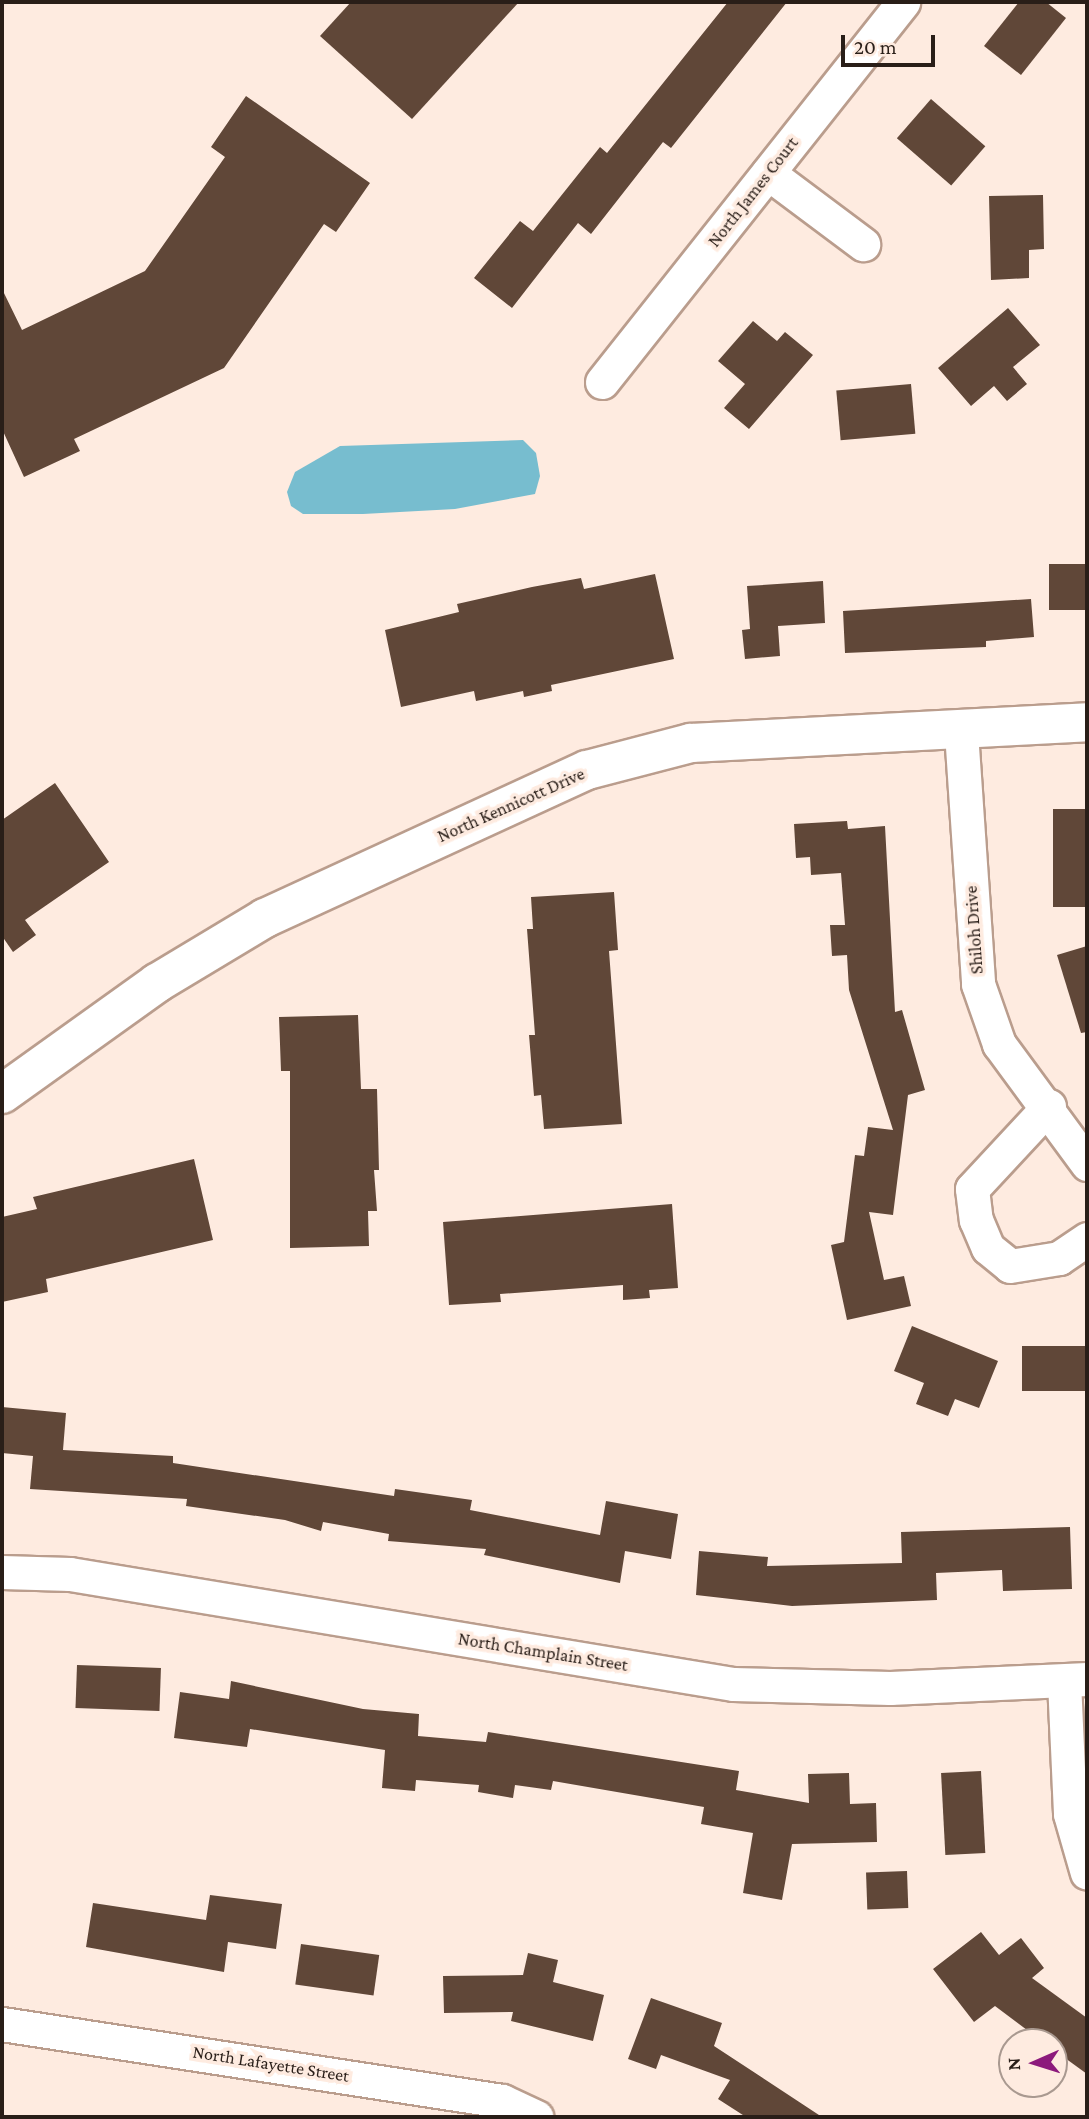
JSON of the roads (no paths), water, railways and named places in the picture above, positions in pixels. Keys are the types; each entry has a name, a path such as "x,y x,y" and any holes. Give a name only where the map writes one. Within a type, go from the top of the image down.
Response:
{"street":[{"name":"North James Court","path":"602,382 903,2"},
{"path":"768,173 863,244"},
{"name":"North Kennicott Drive","path":"2,1094 158,983 265,918 587,770 691,743 961,732 1087,722"},
{"name":"Shiloh Drive","path":"961,732 978,984 999,1044 1049,1106 1087,1164"},
{"path":"1049,1106 972,1189 976,1220 988,1248 1010,1266 1059,1258 1087,1239"},
{"name":"North Champlain Street","path":"2,1573 70,1574 733,1684 890,1688 1076,1680"},
{"path":"1076,1680 1070,1814 1087,1873"},
{"name":"North Lafayette Street","path":"2,2024 502,2101 537,2117"}],"water":[{"path":"523,440 536,453 540,476 535,494 455,509 303,514 291,506 287,492 295,472 340,446"}]}
